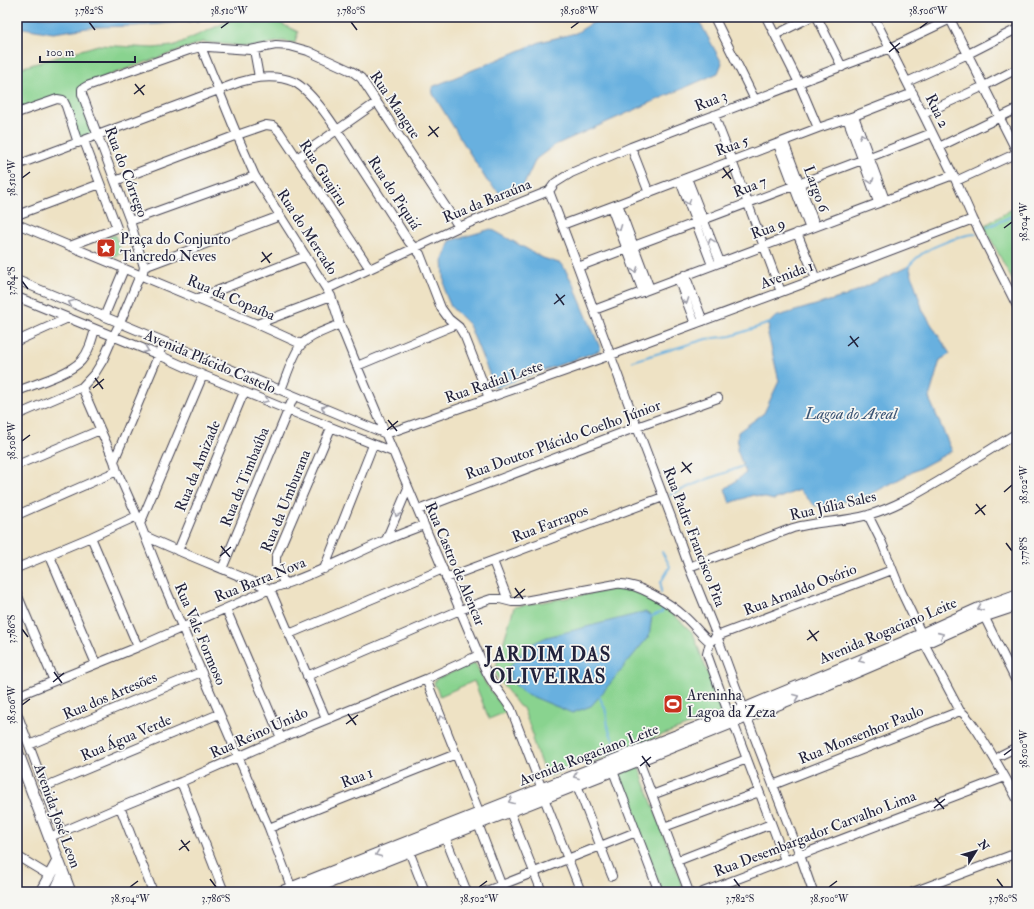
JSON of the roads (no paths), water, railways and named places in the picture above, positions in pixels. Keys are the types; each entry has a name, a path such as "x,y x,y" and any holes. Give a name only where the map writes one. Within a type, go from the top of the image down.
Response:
{"main road":[{"name":"Avenida Rogaciano Leite","path":"289,891 479,819 745,713 834,682 923,639 978,609 1017,595"},
{"name":"Avenida Rogaciano Leite","path":"923,639 1017,605"},
{"name":"Avenida José Leon","path":"17,751 70,892"},
{"name":"Avenida Rogaciano Leite","path":"305,892 407,847 445,837 479,819 510,812 543,793 577,785 624,762"},
{"path":"41,892 58,861"},
{"path":"55,892 63,876"}],"street":[{"path":"714,17 755,100"},
{"path":"766,17 818,128"},
{"path":"775,36 811,17"},
{"path":"817,17 842,67"},
{"name":"Rua 2","path":"874,17 913,93 979,232 1017,306"},
{"path":"952,18 968,54 1017,153"},
{"name":"Rua 3","path":"549,191 555,183 571,173 631,147 890,48 952,18"},
{"path":"907,82 968,54 1017,29"},
{"name":"Rua Mangue","path":"87,86 201,47 254,50 267,46 284,45 308,51 353,72 361,78 459,227"},
{"name":"Rua do Mercado","path":"201,47 255,176 329,292 340,324 386,434"},
{"path":"254,50 259,78"},
{"path":"923,114 1017,69"},
{"name":"Rua do Piquiá","path":"17,165 240,82 273,77 294,82 310,95 322,109 409,242 420,254 441,308 455,325 459,327 465,337 489,398"},
{"name":"Rua do Córrego","path":"87,86 82,89 82,94 96,136 130,221 144,268"},
{"name":"Rua 5","path":"562,225 913,93"},
{"name":"Rua do Córrego","path":"17,113 57,99 62,100 83,141 116,228 70,246"},
{"path":"297,158 377,102"},
{"path":"939,147 1017,109"},
{"path":"714,115 781,292"},
{"path":"851,117 881,201"},
{"name":"Rua Guajiru","path":"237,135 266,125 273,126 279,131 370,269"},
{"name":"Rua 7","path":"578,267 796,184 867,159 932,133"},
{"path":"115,181 237,135"},
{"name":"Largo 6","path":"781,143 779,147 796,184 808,224 813,227"},
{"path":"631,147 649,193"},
{"name":"Rua 9","path":"594,310 881,201 954,178 1017,153"},
{"path":"130,221 255,176"},
{"path":"683,179 716,263"},
{"path":"17,215 100,184"},
{"name":"Rua da Baraúna","path":"257,324 329,292 370,269 459,227 549,191"},
{"name":"Rua Padre Francisco Pita","path":"549,191 689,567 717,636 813,892"},
{"path":"615,206 646,290"},
{"path":"17,415 82,387 99,368 137,274 143,272 144,268 280,216"},
{"name":"Avenida 1","path":"611,355 973,219"},
{"name":"Rua da Copaíba","path":"17,224 257,324 301,344"},
{"path":"797,233 816,279"},
{"path":"196,299 306,256"},
{"path":"106,318 125,269"},
{"path":"682,277 699,322"},
{"name":"Avenida Plácido Castelo","path":"17,280 386,434"},
{"name":"Avenida Plácido Castelo","path":"17,297 159,355 244,392 393,452"},
{"path":"17,341 68,318"},
{"path":"281,390 301,344 310,338 340,324"},
{"path":"357,366 455,325"},
{"path":"17,391 66,372 74,367 82,360 97,330"},
{"path":"114,461 164,342"},
{"name":"Rua Radial Leste","path":"386,434 611,355"},
{"path":"17,568 138,520 203,375"},
{"name":"Rua Vale Formoso","path":"82,387 114,461 164,585 269,828 289,891"},
{"name":"Rua da Amizade","path":"178,551 244,392"},
{"name":"Rua da Timbaúba","path":"222,568 294,396"},
{"name":"Rua Doutor Plácido Coelho Júnior","path":"418,510 718,398"},
{"name":"Rua da Umburana","path":"285,585 276,565 276,557 335,429 344,417"},
{"path":"17,465 100,430"},
{"name":"Rua Júlia Sales","path":"689,567 799,526 868,515 902,502 916,495 1017,433"},
{"name":"Rua Castro de Alencar","path":"386,434 479,655 489,677 511,709 579,887"},
{"path":"324,569 373,445"},
{"path":"17,515 117,471"},
{"path":"386,540 408,488"},
{"name":"Rua Farrapos","path":"446,578 663,497"},
{"path":"868,515 882,543 892,570 923,639 960,711 967,715 1017,799"},
{"name":"Rua Barra Nova","path":"17,696 138,647 270,590 324,569 386,540 424,525"},
{"path":"145,536 270,590 326,719"},
{"path":"92,537 138,647"},
{"path":"50,554 96,664"},
{"path":"493,561 508,600"},
{"path":"290,634 443,568"},
{"name":"Rua Arnaldo Osório","path":"710,642 717,636 892,570"},
{"path":"307,676 460,610 491,599 508,600 512,602 526,601 620,584 630,585 658,597 679,611 710,642 707,654 785,860"},
{"path":"17,594 54,681"},
{"path":"226,609 281,738"},
{"path":"984,616 1017,683"},
{"name":"Rua Reino Unido","path":"50,837 326,719 426,679 479,655"},
{"name":"Rua dos Artesões","path":"29,745 201,672"},
{"path":"426,679 456,754 503,889"},
{"name":"Rua Monsenhor Paulo","path":"773,785 960,711"},
{"path":"17,713 61,832"},
{"name":"Rua Água Verde","path":"44,787 219,714"},
{"path":"1001,755 1017,747"},
{"name":"Rua 1","path":"269,828 456,754"},
{"path":"652,795 747,758"},
{"path":"624,762 652,795 689,892"},
{"path":"624,762 636,832 658,892"},
{"name":"Rua Desembargador Carvalho Lima","path":"703,892 1005,777"},
{"path":"180,782 224,892"},
{"path":"577,785 612,876"},
{"path":"664,828 759,792"},
{"path":"120,807 153,892"},
{"path":"510,812 542,892"},
{"path":"676,861 771,824"},
{"path":"484,892 503,889 535,872 636,832"},
{"path":"445,837 467,892"},
{"path":"407,847 425,892"},
{"path":"913,892 1017,853"},
{"path":"17,856 50,876"}],"water":[{"path":"17,17 207,17 198,21 134,26 95,27 53,33 17,27"},
{"path":"602,17 697,17 722,63 718,73 555,145 536,159 521,191 504,197 487,181 433,94 432,87 540,42 576,33"},
{"path":"491,229 543,258 562,264 575,287 601,350 495,388 469,325 451,307 445,293 443,260 450,241"},
{"name":"Lagoa do Areal","path":"909,266 923,311 950,354 940,360 929,398 952,451 862,499 815,506 799,490 774,500 753,495 730,503 725,489 746,473 737,450 738,432 764,413 779,381 768,334 769,323 775,317 846,296"},
{"path":"645,612 652,616 649,636 591,706 572,713 524,693 510,680 510,666 527,646 547,637"}],"waterway":[{"path":"988,227 1012,216 1017,212"},
{"path":"908,267 918,257 933,247 960,237 976,234"},
{"path":"633,361 706,339 731,336 770,323"},
{"path":"670,495 745,465"},
{"path":"661,593 661,582 670,567 662,552"},
{"path":"650,617 662,612 663,608"},
{"path":"599,694 605,708 608,727 618,751"}],"place":[{"name":"Praça do Conjunto Tancredo Neves","path":"106,248"},
{"name":"Areninha Lagoa da Zeza","path":"673,704"}],"district":[{"name":"JARDIM DAS OLIVEIRAS","path":"548,666"}]}
